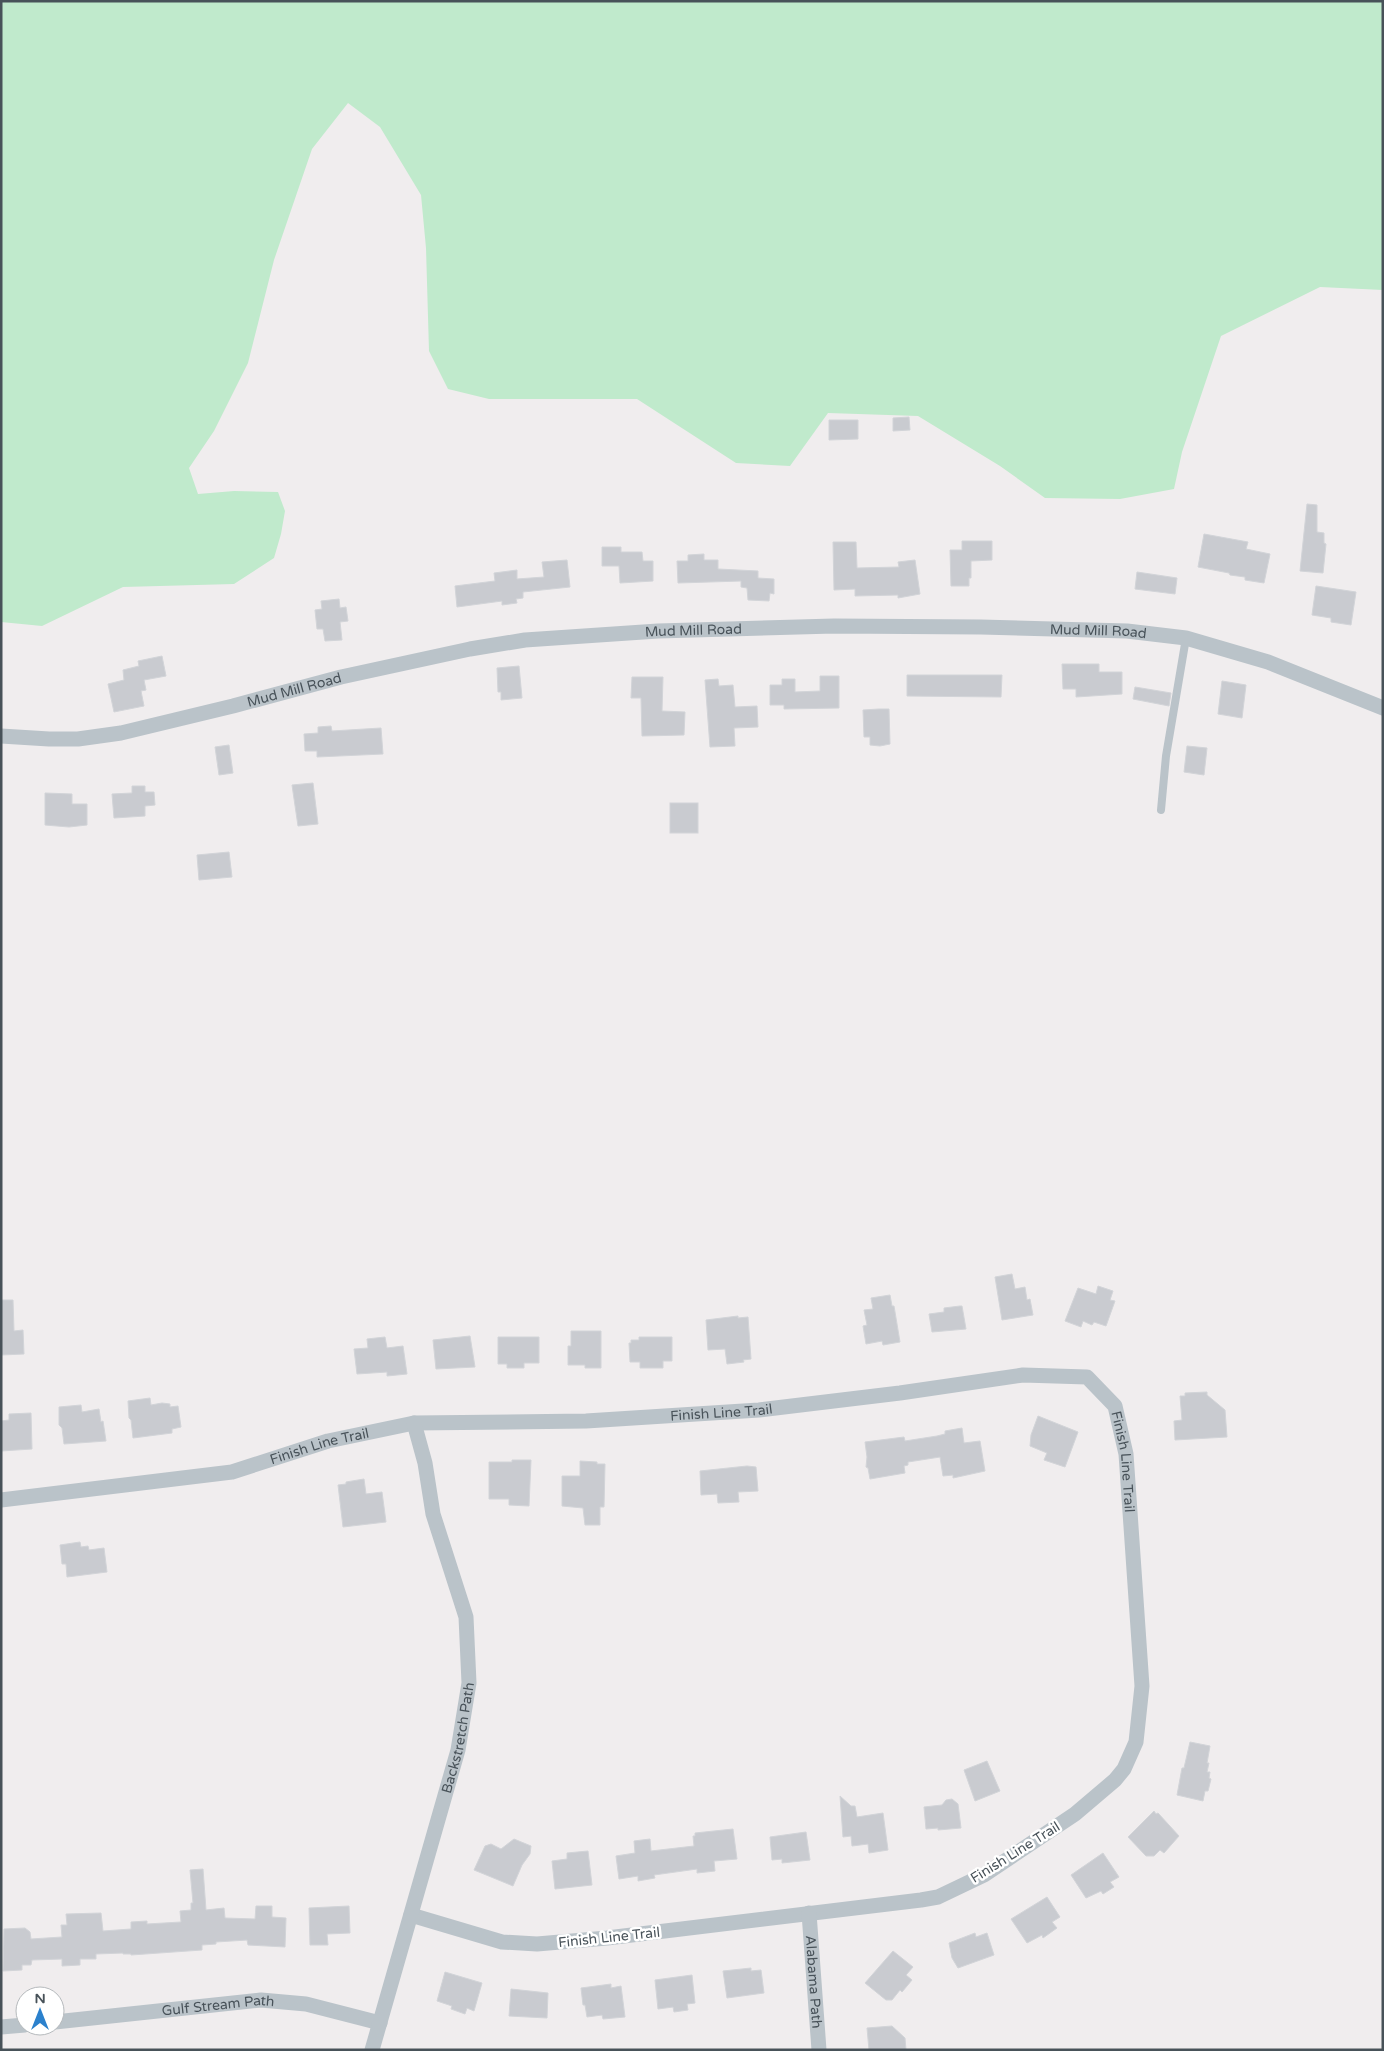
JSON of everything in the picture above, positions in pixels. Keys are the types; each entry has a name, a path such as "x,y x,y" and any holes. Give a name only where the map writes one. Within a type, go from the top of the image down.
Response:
{"street":[{"name":"Mud Mill Road","path":"1,736 68,739 121,733 341,677 470,649 525,640 658,631 834,626 981,627 1127,631 1186,638 1268,662 1383,708"},
{"name":"Finish Line Trail","path":"1,1500 232,1472 328,1441 414,1424 586,1421 759,1410 900,1393 1023,1375 1087,1378 1115,1406 1126,1454 1142,1686 1136,1742 1124,1769 1115,1780 1075,1814 984,1875 938,1897 606,1938 536,1944 502,1942 411,1915"},
{"name":"Backstretch Path","path":"372,2050 458,1750 469,1683 466,1617 433,1514 424,1463 414,1424"},
{"name":"Alabama Path","path":"809,1913 819,2050"},
{"name":"Gulf Stream Path","path":"65,2021 261,2000 306,2004 380,2024"},
{"path":"1,2027 15,2026"}],"lane":[{"path":"1161,810 1166,756 1186,638"}],"green space":[{"path":"1,1 1383,1 1383,290 1320,287 1221,336 1182,452 1174,489 1120,499 1045,498 1000,466 918,416 828,413 790,466 736,463 637,399 489,399 448,389 429,351 426,248 421,195 380,127 348,103 312,149 274,260 248,363 214,431 189,468 198,494 234,491 278,492 285,511 274,558 234,584 123,587 42,626 1,622"}],"building":[{"path":"909,417 910,430 893,431 893,418"},
{"path":"829,420 858,420 858,439 829,440"},
{"path":"1307,504 1317,505 1317,532 1324,533 1324,543 1326,544 1323,573 1300,571"},
{"path":"1204,534 1248,542 1246,549 1270,554 1264,583 1245,580 1245,577 1198,567"},
{"path":"962,541 992,541 992,560 971,561 969,586 951,586 950,550 962,550"},
{"path":"833,542 856,542 857,568 899,567 898,562 915,560 920,594 898,598 898,595 855,596 855,589 834,590"},
{"path":"602,547 621,547 621,552 642,552 643,561 653,561 653,581 620,583 619,566 602,566"},
{"path":"704,554 704,560 718,560 718,569 758,571 758,578 774,579 774,594 770,593 769,601 748,600 747,588 741,587 741,581 678,583 677,561 688,561 688,555"},
{"path":"567,560 570,587 523,592 523,598 516,599 517,603 502,605 502,601 457,607 455,586 495,581 494,573 517,570 517,579 544,577 542,562"},
{"path":"1137,572 1177,578 1175,594 1135,589"},
{"path":"1316,586 1356,592 1351,625 1331,622 1331,618 1312,615"},
{"path":"339,599 340,608 346,607 348,621 340,622 342,640 325,641 323,629 317,629 315,610 322,609 321,601"},
{"path":"162,656 166,676 144,680 146,690 141,691 144,706 114,712 108,684 124,680 123,670 139,666 138,661"},
{"path":"1062,664 1099,664 1099,672 1122,672 1122,694 1076,697 1076,689 1063,689"},
{"path":"519,666 522,698 501,700 501,692 498,692 497,668"},
{"path":"907,675 1002,675 1001,697 907,696"},
{"path":"820,676 839,676 839,708 784,709 784,705 770,705 770,685 782,685 782,679 795,679 795,692 820,691"},
{"path":"632,677 663,677 662,711 685,712 684,735 642,736 641,698 631,698"},
{"path":"718,679 719,686 733,685 735,707 757,706 758,727 734,728 735,746 710,747 705,680"},
{"path":"1222,681 1246,685 1242,718 1218,714"},
{"path":"1135,687 1171,693 1169,706 1133,699"},
{"path":"889,709 890,744 870,745 870,737 864,737 863,710"},
{"path":"331,726 332,731 381,728 383,754 317,757 317,751 305,751 304,734 318,733 318,727"},
{"path":"229,745 233,773 219,775 215,747"},
{"path":"1187,746 1207,748 1204,775 1184,772"},
{"path":"313,783 318,824 298,826 292,785"},
{"path":"132,786 145,786 145,792 154,792 155,805 145,806 145,816 114,818 112,794 132,793"},
{"path":"45,793 72,794 72,804 87,804 87,825 69,827 45,825"},
{"path":"670,803 698,803 698,833 670,833"},
{"path":"229,852 232,877 199,880 197,855"},
{"path":"1012,1274 1015,1289 1025,1287 1027,1300 1030,1299 1033,1315 1002,1320 995,1277"},
{"path":"1098,1286 1113,1291 1110,1300 1115,1301 1106,1326 1094,1322 1092,1325 1083,1321 1081,1327 1065,1321 1078,1288 1096,1294"},
{"path":"890,1295 892,1306 894,1306 900,1342 883,1345 882,1341 866,1344 863,1326 867,1325 864,1310 873,1309 871,1298"},
{"path":"1,1300 13,1300 14,1331 23,1330 24,1354 1,1355"},
{"path":"962,1306 966,1329 932,1332 929,1314 944,1312 944,1308"},
{"path":"738,1316 738,1318 748,1317 751,1359 743,1360 744,1362 727,1364 725,1349 708,1350 706,1320"},
{"path":"571,1331 601,1331 601,1368 585,1368 585,1365 568,1365 568,1346 571,1346"},
{"path":"470,1336 475,1367 436,1369 433,1340"},
{"path":"385,1337 387,1348 403,1346 407,1374 387,1376 387,1372 357,1374 354,1349 368,1348 367,1339"},
{"path":"498,1337 539,1337 539,1363 524,1363 524,1368 507,1368 507,1364 498,1364"},
{"path":"639,1337 672,1337 672,1361 663,1361 663,1368 640,1368 640,1362 630,1362 629,1343 631,1343 631,1340 639,1340"},
{"path":"1207,1392 1207,1395 1225,1410 1227,1437 1175,1440 1174,1421 1182,1420 1180,1396 1185,1396 1185,1393"},
{"path":"150,1398 151,1405 162,1403 170,1404 170,1407 178,1406 181,1427 172,1429 172,1433 133,1438 128,1401"},
{"path":"81,1405 82,1412 99,1409 106,1441 64,1444 62,1428 59,1425 59,1407"},
{"path":"31,1413 32,1449 1,1451 1,1421 9,1420 9,1414"},
{"path":"1038,1416 1078,1432 1065,1467 1044,1460 1047,1453 1030,1446 1031,1435"},
{"path":"962,1428 964,1443 980,1441 985,1471 953,1478 953,1475 943,1476 940,1457 908,1462 908,1465 904,1466 905,1473 870,1479 868,1468 866,1467 865,1442 904,1437 905,1441 937,1436 945,1434 945,1431"},
{"path":"512,1460 531,1460 529,1506 509,1505 509,1499 489,1499 489,1462 512,1462"},
{"path":"580,1461 605,1464 604,1507 600,1507 600,1525 585,1525 583,1508 562,1506 562,1476 580,1476"},
{"path":"747,1466 756,1467 758,1491 738,1492 739,1502 718,1503 717,1494 701,1495 700,1471"},
{"path":"364,1479 366,1494 382,1492 386,1522 343,1527 338,1485"},
{"path":"80,1542 81,1547 88,1546 89,1550 104,1548 107,1572 67,1577 66,1564 62,1564 60,1545"},
{"path":"1190,1742 1210,1746 1207,1772 1210,1772 1209,1778 1211,1779 1208,1791 1205,1791 1203,1801 1177,1795 1182,1768 1184,1768"},
{"path":"987,1761 1000,1791 975,1801 964,1770"},
{"path":"840,1796 851,1806 855,1806 857,1817 883,1813 888,1850 869,1853 868,1844 852,1846 851,1836 843,1837"},
{"path":"952,1799 958,1804 961,1828 926,1829 924,1807 942,1805 946,1800"},
{"path":"1154,1811 1179,1836 1164,1853 1160,1850 1154,1856 1146,1856 1128,1837"},
{"path":"733,1829 737,1859 714,1861 715,1871 697,1873 697,1869 654,1875 655,1878 638,1881 638,1876 619,1879 616,1856 635,1853 634,1841 650,1839 651,1851 694,1846 693,1836 695,1836 695,1833"},
{"path":"806,1832 810,1860 782,1863 782,1859 772,1860 770,1837"},
{"path":"514,1839 531,1846 530,1854 522,1865 513,1886 474,1870 485,1846 491,1844 501,1849"},
{"path":"588,1851 592,1885 555,1889 552,1861 567,1859 567,1853"},
{"path":"1103,1853 1119,1877 1110,1882 1114,1887 1103,1894 1101,1891 1086,1898 1071,1875"},
{"path":"203,1869 206,1910 224,1908 225,1918 255,1919 256,1906 272,1906 272,1917 286,1918 285,1947 248,1945 247,1940 216,1942 216,1944 202,1945 202,1950 131,1955 123,1953 96,1954 96,1959 80,1959 80,1965 62,1966 62,1959 32,1960 31,1965 22,1965 22,1970 3,1971 4,1929 25,1928 30,1932 31,1939 62,1937 61,1925 67,1925 66,1914 101,1913 103,1931 131,1929 131,1922 147,1921 147,1924 181,1922 180,1911 191,1910 191,1903 193,1903 190,1870"},
{"path":"1047,1897 1060,1917 1052,1922 1057,1928 1043,1938 1042,1935 1027,1943 1011,1919"},
{"path":"349,1906 350,1933 327,1934 328,1945 310,1945 309,1908"},
{"path":"975,1933 976,1937 987,1933 994,1955 958,1968 952,1958 949,1943"},
{"path":"893,1951 913,1967 906,1975 912,1980 892,2000 886,2000 865,1983"},
{"path":"751,1968 751,1971 761,1970 764,1993 727,1998 723,1971"},
{"path":"445,1972 482,1983 474,2011 467,2008 465,2014 451,2009 452,2006 437,2001"},
{"path":"692,1975 695,2003 687,2004 688,2010 674,2012 673,2007 658,2009 655,1980"},
{"path":"611,1984 611,1988 621,1986 625,2017 603,2019 602,2015 587,2017 581,1988"},
{"path":"511,1989 548,1993 547,2018 509,2016"},
{"path":"892,2026 905,2038 906,2050 869,2050 867,2028"}]}
